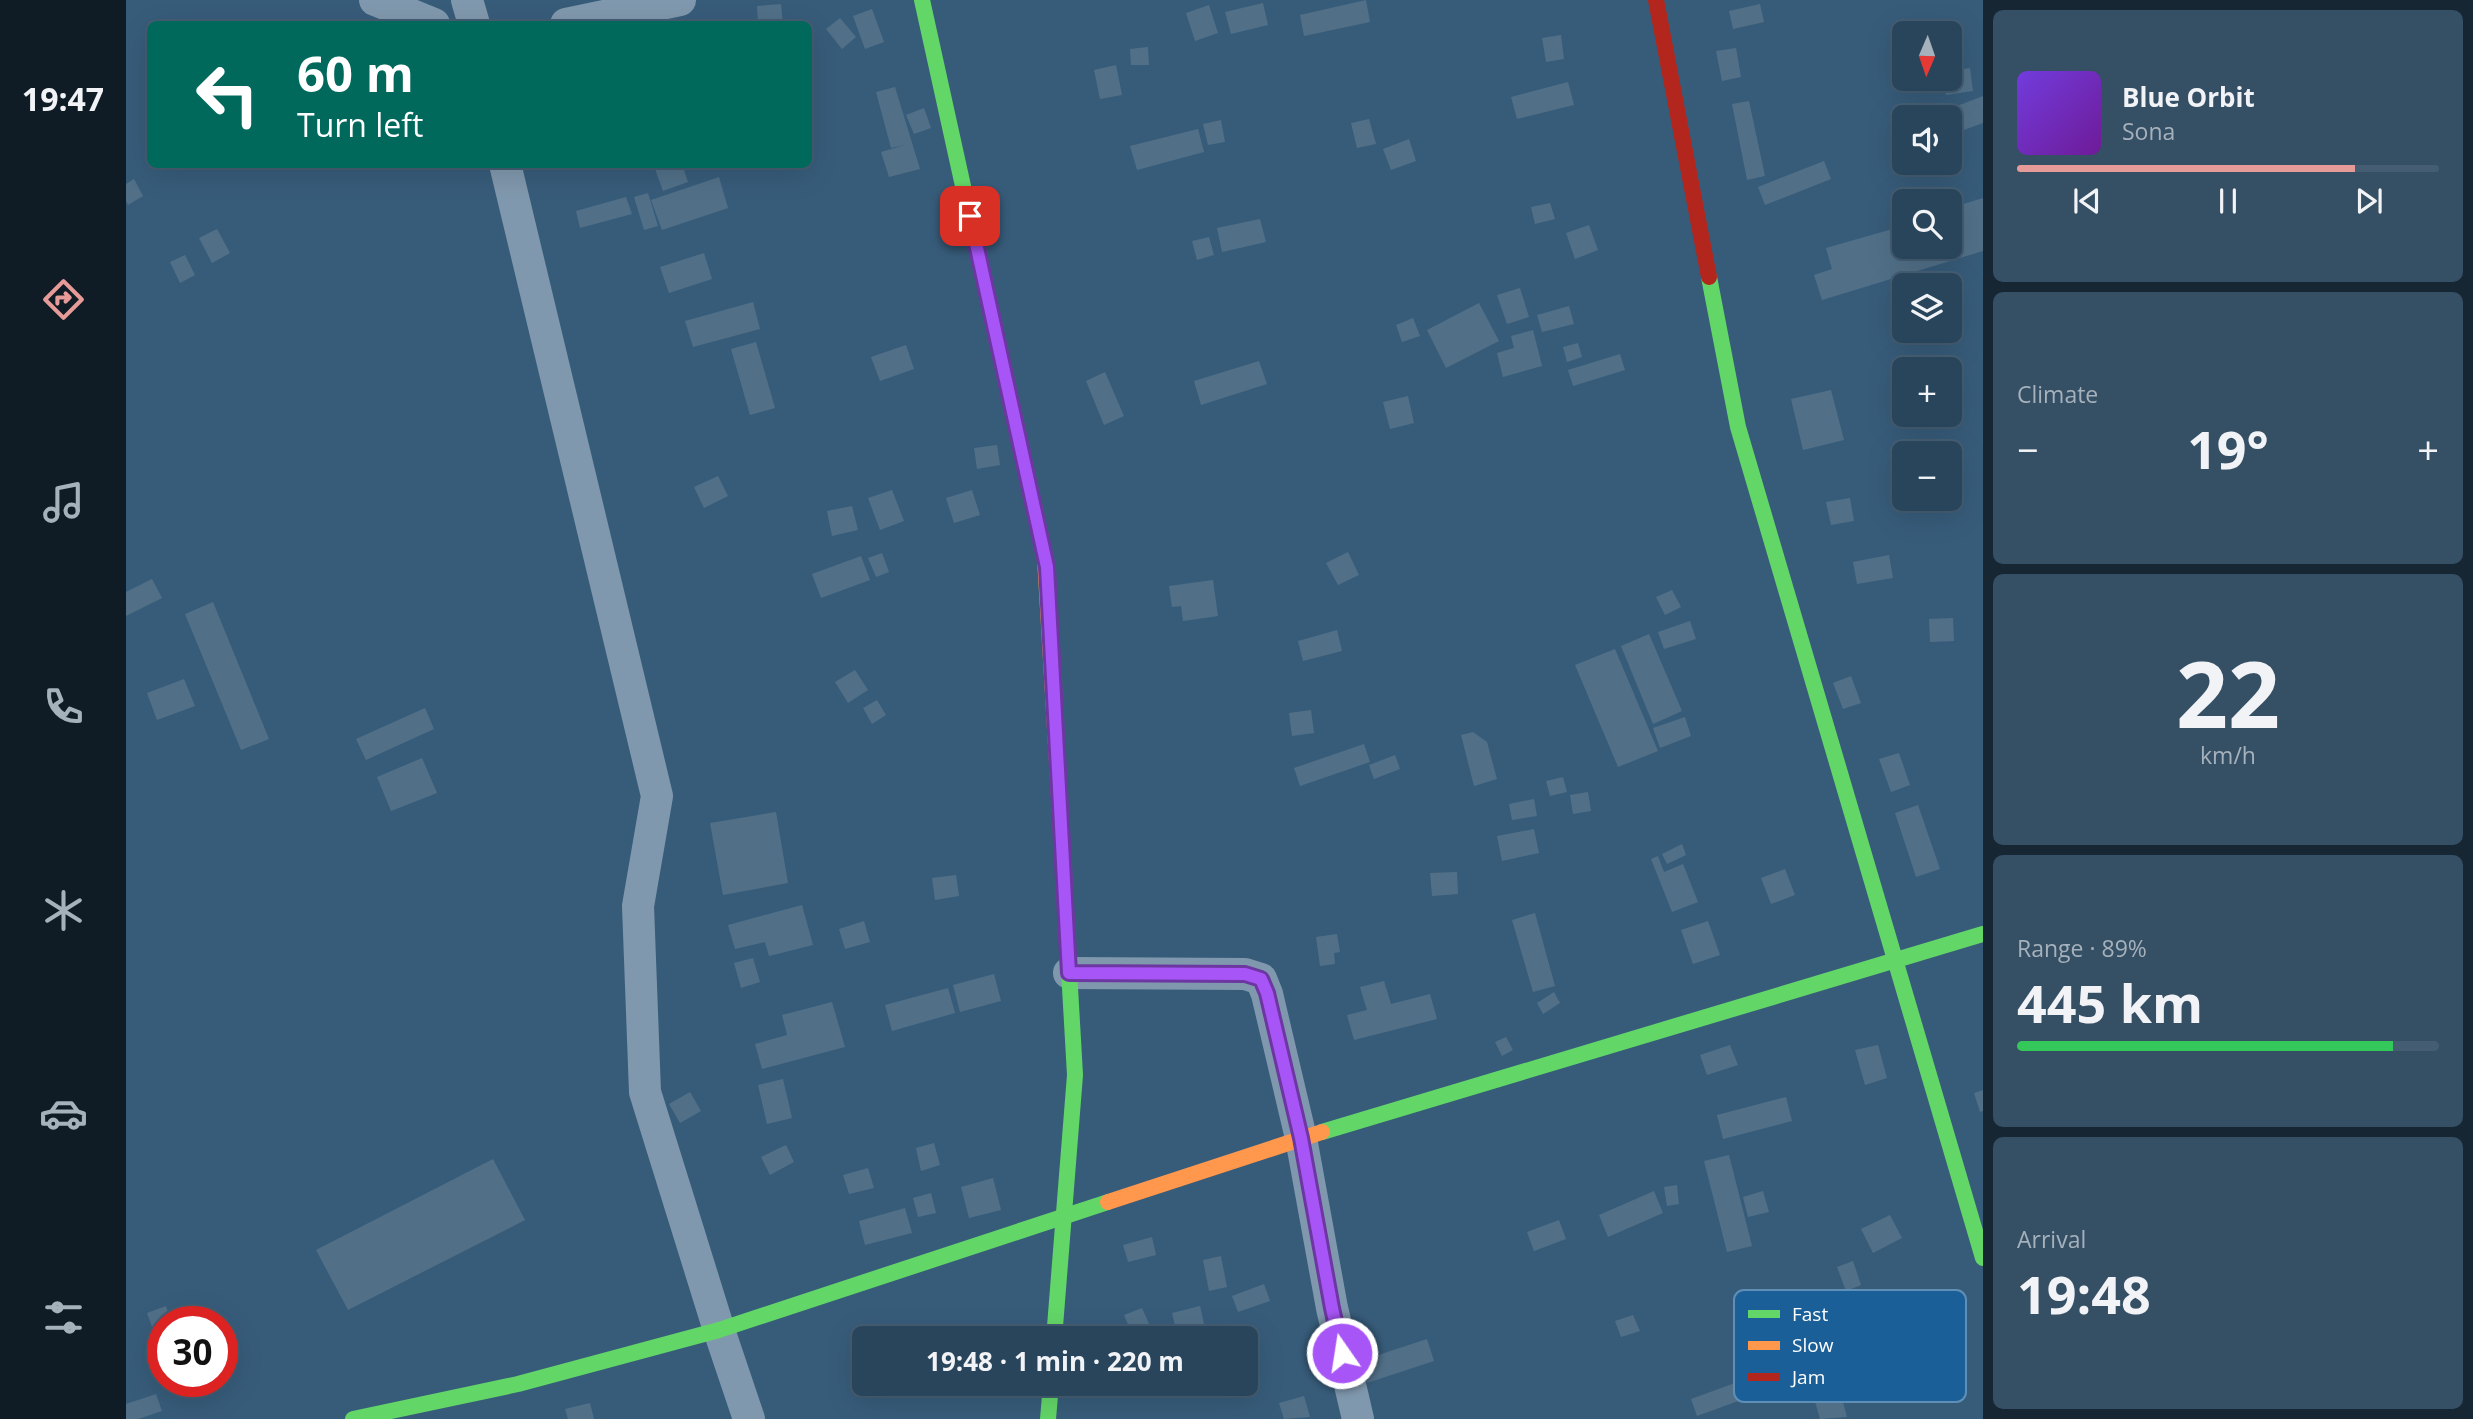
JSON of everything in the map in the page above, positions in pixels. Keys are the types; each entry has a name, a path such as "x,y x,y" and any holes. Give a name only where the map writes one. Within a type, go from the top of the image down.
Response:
{"street":[{"path":"375,0 427,21"},
{"path":"467,0 473,21"},
{"path":"580,21 680,0"},
{"path":"922,0 1047,567 1076,1075 1055,1326"},
{"path":"1656,0 1738,427 1983,1258"},
{"path":"506,168 657,796 638,906 645,1092 719,1330 750,1419"},
{"path":"353,1419 518,1384 719,1330 1301,1138 1983,934"},
{"path":"1069,973 1245,974 1261,979 1267,993 1301,1138 1332,1308 1358,1419"},
{"path":"1048,1419 1050,1396"}],"building":[{"path":"1366,0 1370,22 1304,36 1300,15"},
{"path":"1263,3 1268,25 1231,34 1225,12"},
{"path":"781,4 783,21 758,21 757,6"},
{"path":"1760,4 1764,22 1733,29 1729,11"},
{"path":"1209,5 1218,33 1195,41 1186,13"},
{"path":"872,9 884,42 865,49 853,16"},
{"path":"840,18 856,37 842,49 826,29"},
{"path":"1561,35 1564,59 1546,62 1542,38"},
{"path":"1148,47 1149,65 1131,65 1130,49"},
{"path":"1736,48 1741,77 1722,81 1716,51"},
{"path":"1116,65 1122,95 1100,99 1094,70"},
{"path":"1970,68 1973,91 1946,95 1945,91 1962,91 1962,69"},
{"path":"1568,82 1574,105 1517,119 1511,97"},
{"path":"895,87 920,169 889,177 881,152 905,145 891,148 876,92"},
{"path":"1983,96 1983,123 1962,131 1962,105 1960,105"},
{"path":"1749,101 1765,176 1747,180 1732,104"},
{"path":"924,108 931,128 914,134 906,115"},
{"path":"1369,119 1376,144 1357,148 1351,123"},
{"path":"1221,120 1225,142 1208,145 1203,124"},
{"path":"1198,129 1204,152 1137,170 1130,146"},
{"path":"1409,139 1416,161 1391,170 1383,149"},
{"path":"1824,161 1831,179 1765,205 1758,187"},
{"path":"683,168 688,182 663,191 655,169"},
{"path":"719,177 728,208 662,230 651,200"},
{"path":"134,179 143,196 128,205 126,184"},
{"path":"648,193 658,226 644,230 634,197"},
{"path":"626,197 632,214 580,228 576,211"},
{"path":"1983,198 1983,251 1962,257 1962,204"},
{"path":"1550,203 1555,219 1535,224 1531,207"},
{"path":"1260,219 1266,242 1222,252 1217,228"},
{"path":"1589,225 1598,250 1575,259 1566,233"},
{"path":"217,229 230,253 212,263 199,238"},
{"path":"1892,229 1892,259 1957,259 1911,273 1892,273 1892,279 1822,300 1814,275 1832,269 1826,248"},
{"path":"1209,237 1214,255 1197,260 1192,241"},
{"path":"704,253 712,279 669,293 660,267"},
{"path":"185,255 195,275 180,283 170,262"},
{"path":"1520,288 1529,317 1507,324 1497,295"},
{"path":"753,302 760,329 693,347 685,321"},
{"path":"1479,303 1499,341 1446,368 1427,330"},
{"path":"1569,306 1574,324 1542,332 1537,315"},
{"path":"1413,318 1420,336 1402,342 1396,325"},
{"path":"1533,330 1542,366 1503,377 1497,353 1514,348 1511,336"},
{"path":"756,342 775,408 750,415 731,349"},
{"path":"1578,343 1582,357 1567,362 1563,347"},
{"path":"906,345 914,369 880,381 871,357"},
{"path":"1620,354 1625,370 1573,386 1568,370"},
{"path":"1259,361 1267,384 1201,405 1194,381"},
{"path":"1105,372 1124,416 1104,425 1086,381"},
{"path":"1831,390 1844,440 1803,450 1791,399"},
{"path":"1408,396 1414,423 1390,429 1383,402"},
{"path":"997,445 1000,465 977,469 974,448"},
{"path":"718,476 728,496 704,508 694,487"},
{"path":"892,490 904,521 880,530 868,498"},
{"path":"972,490 980,515 954,523 946,498"},
{"path":"1850,498 1854,521 1831,525 1826,502"},
{"path":"852,506 858,530 832,536 827,511"},
{"path":"1348,552 1359,575 1338,585 1326,563"},
{"path":"882,553 889,572 876,577 868,558"},
{"path":"1889,555 1893,578 1857,584 1853,562"},
{"path":"861,556 870,580 821,598 812,574"},
{"path":"152,579 162,598 126,616 126,592"},
{"path":"1213,580 1218,616 1183,621 1181,606 1172,607 1169,586"},
{"path":"1672,590 1681,607 1665,615 1656,597"},
{"path":"213,602 269,739 241,750 185,614"},
{"path":"1953,618 1954,641 1930,642 1929,619"},
{"path":"1690,621 1696,639 1664,649 1658,632"},
{"path":"1337,630 1342,651 1303,661 1298,641"},
{"path":"1649,634 1682,711 1653,724 1621,646"},
{"path":"1615,649 1658,751 1618,767 1575,665"},
{"path":"855,670 868,690 848,703 835,682"},
{"path":"1851,676 1861,703 1843,709 1833,683"},
{"path":"184,679 195,706 157,720 147,693"},
{"path":"877,700 886,715 872,724 863,708"},
{"path":"425,708 434,729 366,760 356,739"},
{"path":"1311,710 1314,733 1292,736 1289,713"},
{"path":"1685,717 1691,736 1660,748 1653,728"},
{"path":"1473,732 1487,742 1497,779 1474,786 1461,735"},
{"path":"1364,744 1370,762 1300,786 1294,768"},
{"path":"1899,753 1910,785 1891,792 1879,759"},
{"path":"1395,755 1400,769 1374,779 1369,765"},
{"path":"422,758 437,793 391,811 377,777"},
{"path":"1563,777 1567,792 1550,796 1546,781"},
{"path":"1588,792 1591,811 1573,814 1570,795"},
{"path":"1534,799 1537,816 1512,820 1509,804"},
{"path":"1918,805 1940,869 1916,877 1895,813"},
{"path":"776,812 788,883 723,895 710,823"},
{"path":"1534,829 1539,853 1502,861 1497,836"},
{"path":"1682,844 1686,855 1667,864 1662,854"},
{"path":"1658,856 1664,872 1683,864 1698,902 1672,912 1651,859"},
{"path":"1785,869 1795,895 1771,904 1761,878"},
{"path":"1457,872 1458,894 1432,896 1430,873"},
{"path":"956,875 959,896 935,900 932,878"},
{"path":"802,905 813,945 769,956 765,942 735,949 728,925"},
{"path":"1535,913 1555,986 1533,992 1512,920"},
{"path":"864,921 870,942 845,949 839,929"},
{"path":"1708,921 1720,955 1693,964 1681,930"},
{"path":"1337,934 1340,952 1334,953 1335,964 1320,966 1316,937"},
{"path":"753,958 760,982 741,988 734,963"},
{"path":"994,974 1001,1001 960,1012 953,985"},
{"path":"1384,981 1391,1004 1430,994 1437,1019 1354,1040 1347,1015 1367,1010 1360,987"},
{"path":"948,988 955,1013 892,1031 885,1005"},
{"path":"1554,992 1560,1003 1543,1014 1537,1003"},
{"path":"832,1002 845,1047 762,1069 755,1044 787,1035 782,1015"},
{"path":"1506,1037 1513,1050 1502,1056 1495,1042"},
{"path":"1730,1045 1738,1065 1707,1075 1700,1055"},
{"path":"1878,1045 1887,1078 1865,1085 1855,1050"},
{"path":"783,1079 792,1118 767,1124 758,1085"},
{"path":"1983,1090 1983,1111 1980,1112 1974,1093"},
{"path":"690,1092 701,1111 680,1123 669,1104"},
{"path":"1786,1097 1792,1121 1723,1139 1717,1115"},
{"path":"934,1143 940,1165 921,1171 916,1148"},
{"path":"786,1145 794,1162 770,1175 761,1157"},
{"path":"1729,1155 1752,1246 1727,1252 1704,1161"},
{"path":"493,1159 525,1220 348,1310 316,1250"},
{"path":"868,1168 874,1188 849,1194 843,1175"},
{"path":"993,1178 1001,1210 969,1218 961,1187"},
{"path":"1677,1185 1679,1204 1667,1206 1664,1187"},
{"path":"1654,1191 1663,1213 1608,1237 1599,1215"},
{"path":"1763,1191 1769,1212 1748,1217 1743,1197"},
{"path":"931,1193 936,1213 918,1217 913,1198"},
{"path":"905,1208 912,1233 865,1245 859,1221"},
{"path":"1890,1215 1902,1238 1873,1253 1861,1229"},
{"path":"1559,1220 1566,1239 1534,1251 1527,1232"},
{"path":"1152,1237 1156,1255 1128,1262 1123,1245"},
{"path":"1221,1256 1227,1287 1209,1291 1203,1260"},
{"path":"1853,1261 1861,1285 1846,1290 1837,1267"},
{"path":"1264,1284 1270,1301 1238,1312 1232,1296"},
{"path":"1200,1306 1205,1326 1175,1326 1172,1313"},
{"path":"1142,1308 1150,1326 1129,1326 1124,1315"},
{"path":"1633,1315 1640,1331 1621,1337 1615,1321"},
{"path":"1427,1339 1434,1361 1367,1383 1360,1361"},
{"path":"1734,1383 1736,1402 1697,1416 1691,1399"},
{"path":"1304,1396 1310,1417 1284,1419 1279,1403"},
{"path":"147,1397 157,1397 162,1411 138,1419 126,1419 126,1404"},
{"path":"1815,1402 1843,1402 1847,1417 1820,1419"},
{"path":"590,1403 594,1419 568,1419 565,1409"}],"traffic: fast":[{"path":"922,0 1045,558"},
{"path":"1709,277 1738,427 1983,1258"},
{"path":"1055,1326 1075,1075 1063,865"},
{"path":"1322,1132 1983,934"},
{"path":"353,1419 518,1384 719,1330 1108,1202"},
{"path":"1048,1419 1050,1396"}],"traffic: slow":[{"path":"1045,558 1063,865"},
{"path":"1108,1202 1322,1132"}],"traffic: jam":[{"path":"1656,0 1709,277"}],"route":[{"path":"970,216 1047,567 1069,973 1245,974 1261,979 1267,993 1301,1138 1342,1353"}]}
